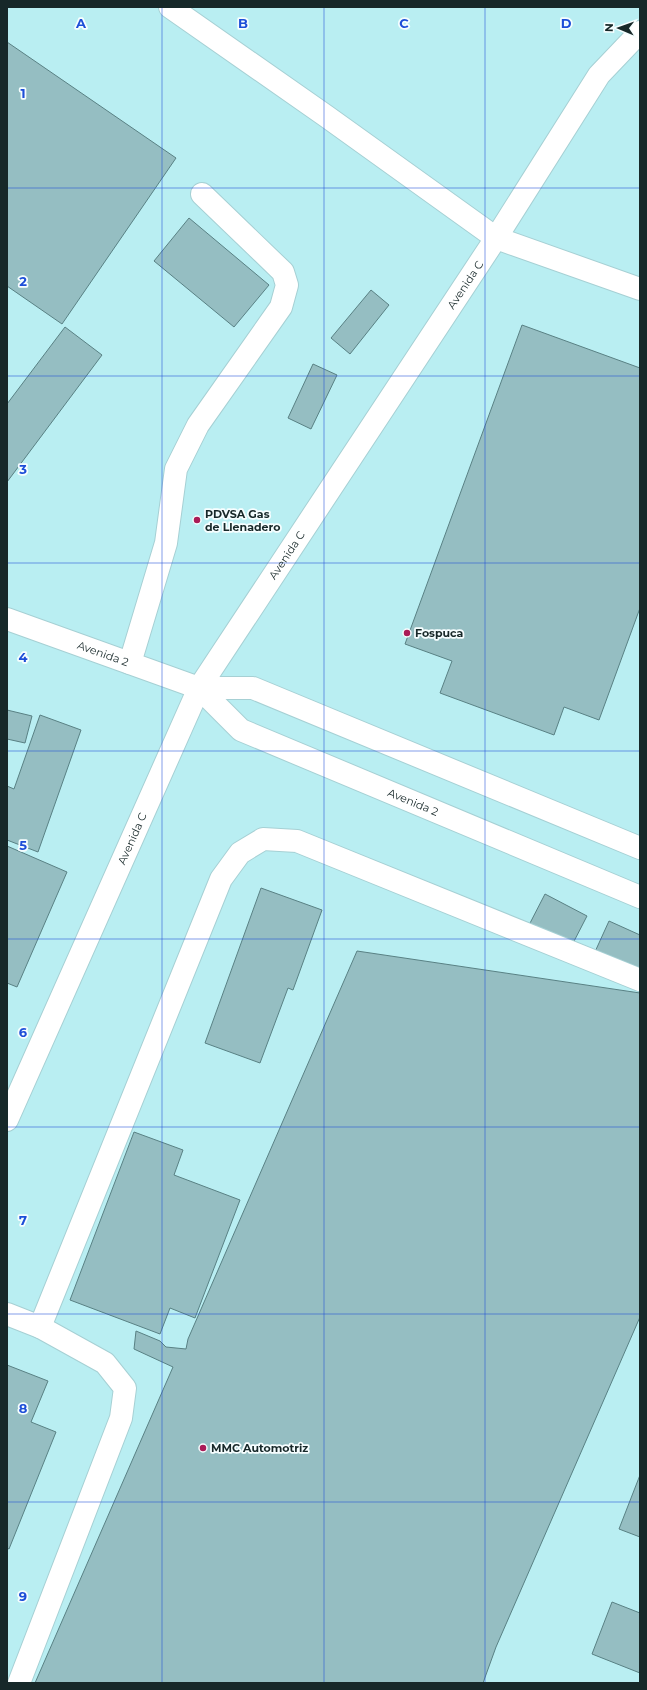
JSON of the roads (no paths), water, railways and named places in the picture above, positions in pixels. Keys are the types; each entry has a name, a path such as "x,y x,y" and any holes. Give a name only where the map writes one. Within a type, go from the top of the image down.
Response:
{"street":[{"path":"170,7 326,116 496,238 640,290"},
{"name":"Avenida C","path":"7,1120 199,688 496,238 599,75 640,32"},
{"path":"130,663 166,543 176,469 198,425 281,307 287,285 283,272 202,194"},
{"name":"Avenida 2","path":"7,619 199,688 253,688 640,848"},
{"name":"Avenida 2","path":"199,688 241,730 640,897"},
{"path":"40,1327 221,879 240,854 263,838 297,841 640,980"},
{"path":"7,1314 40,1327 105,1363 126,1388 121,1418 19,1683"}],"place":[{"name":"PDVSA Gas de Llenadero","path":"197,520"},
{"name":"Fospuca","path":"407,633"},
{"name":"MMC Automotriz","path":"203,1448"}]}
